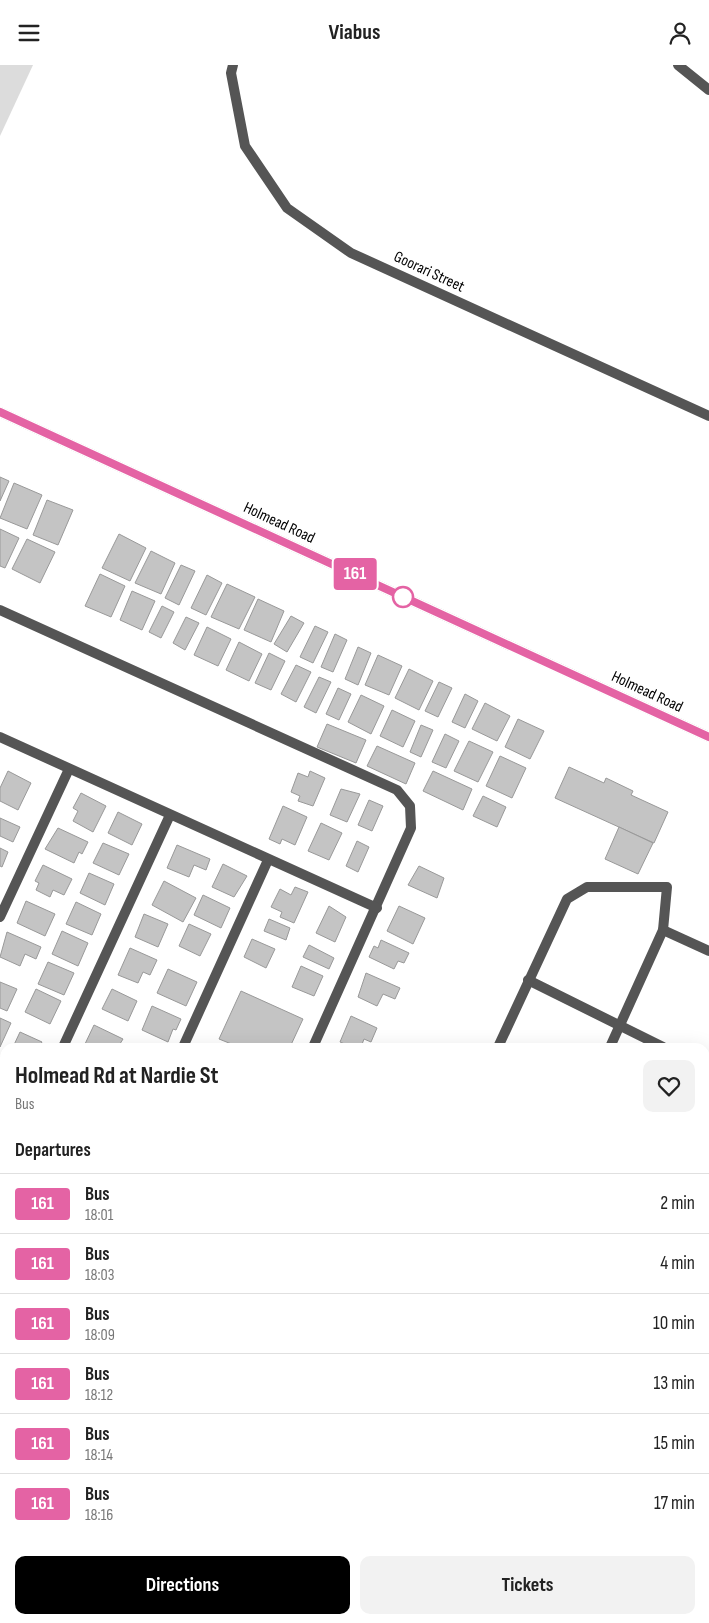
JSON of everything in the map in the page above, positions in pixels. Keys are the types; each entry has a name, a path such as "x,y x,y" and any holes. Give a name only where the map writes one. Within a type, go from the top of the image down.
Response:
{"street":[{"name":"Goorari Street","path":"233,65 231,73 245,146 287,208 351,253 709,416"},
{"path":"678,65 709,91"},
{"name":"Holmead Road","path":"0,412 709,737"},
{"path":"0,610 397,789 410,806 411,827 377,908 315,1043"},
{"path":"0,737 377,908"},
{"path":"0,917 69,769"},
{"path":"65,1043 170,815"},
{"path":"185,1043 268,860"},
{"path":"500,1043 567,899 574,892 587,887 667,887 663,930 612,1043"},
{"path":"663,930 709,951"},
{"path":"528,980 655,1043"}],"shaded area":[{"path":"0,65 33,65 0,136"}],"building":[{"path":"0,477 9,481 0,501"},
{"path":"14,483 42,495 27,529 0,518"},
{"path":"47,500 73,510 58,545 33,535"},
{"path":"0,529 19,538 5,568 0,566"},
{"path":"119,534 146,548 130,581 102,568"},
{"path":"27,539 55,552 40,583 12,569"},
{"path":"151,551 175,563 161,594 135,583"},
{"path":"181,565 195,571 179,605 165,598"},
{"path":"100,574 125,586 111,617 85,606"},
{"path":"207,575 222,583 206,615 191,608"},
{"path":"227,584 255,597 239,629 211,617"},
{"path":"132,591 155,601 142,630 120,620"},
{"path":"258,599 284,611 271,642 244,630"},
{"path":"162,606 174,612 161,638 149,632"},
{"path":"291,616 304,623 287,652 274,644"},
{"path":"186,617 199,623 185,650 173,643"},
{"path":"315,626 328,632 313,663 300,657"},
{"path":"207,627 231,639 218,666 194,655"},
{"path":"335,634 347,640 333,672 321,667"},
{"path":"239,642 262,654 249,681 226,670"},
{"path":"358,647 371,653 358,685 345,679"},
{"path":"269,653 285,661 271,690 255,683"},
{"path":"378,655 402,666 389,695 365,685"},
{"path":"296,665 311,672 296,702 281,694"},
{"path":"409,669 433,681 419,710 395,698"},
{"path":"319,677 331,682 316,713 304,707"},
{"path":"439,682 452,688 438,717 425,711"},
{"path":"338,688 351,694 339,720 326,714"},
{"path":"465,694 478,701 465,728 452,722"},
{"path":"361,695 384,706 371,734 348,722"},
{"path":"485,703 510,716 497,741 472,729"},
{"path":"392,710 415,721 403,747 380,736"},
{"path":"518,719 544,731 530,759 505,747"},
{"path":"327,724 366,740 356,763 317,747"},
{"path":"421,725 433,730 421,757 410,752"},
{"path":"445,734 459,741 446,768 432,762"},
{"path":"469,741 493,752 478,782 454,771"},
{"path":"377,746 415,763 406,784 367,766"},
{"path":"500,756 526,768 512,798 486,786"},
{"path":"569,767 604,783 606,778 633,791 631,795 668,812 654,843 555,798"},
{"path":"8,771 31,783 18,810 0,801 0,788"},
{"path":"310,771 325,778 313,806 298,801 300,796 291,792 298,773 308,777"},
{"path":"433,771 472,789 463,810 423,791"},
{"path":"341,789 360,794 347,822 330,815"},
{"path":"81,793 106,806 93,832 73,821 78,811 73,808"},
{"path":"483,796 506,807 497,827 473,816"},
{"path":"369,800 383,806 372,831 358,825"},
{"path":"283,806 307,817 295,845 282,839 280,844 269,839"},
{"path":"118,812 142,824 132,845 108,833"},
{"path":"0,818 20,827 13,842 0,836"},
{"path":"321,823 342,833 329,860 308,851"},
{"path":"619,827 653,843 638,874 605,859"},
{"path":"58,828 88,842 82,854 79,852 74,863 45,849"},
{"path":"357,841 369,847 358,872 346,866"},
{"path":"103,843 129,854 119,875 93,863"},
{"path":"177,845 210,859 206,870 194,865 189,877 167,868"},
{"path":"0,848 8,852 2,867 0,866"},
{"path":"223,864 247,876 234,897 212,887"},
{"path":"43,865 72,879 64,895 53,890 50,897 36,890 39,883 35,881"},
{"path":"419,866 444,878 437,898 408,885"},
{"path":"89,873 114,884 105,905 80,893"},
{"path":"164,881 196,898 183,922 152,905"},
{"path":"295,887 308,892 294,923 280,917 282,912 271,907 280,889 291,895"},
{"path":"203,895 230,908 221,928 194,915"},
{"path":"26,901 55,914 45,936 17,923"},
{"path":"76,902 101,914 92,935 66,924"},
{"path":"329,906 346,917 335,942 316,933"},
{"path":"399,906 425,918 413,944 387,931"},
{"path":"144,914 168,924 158,947 135,937"},
{"path":"269,919 290,928 286,940 264,931"},
{"path":"189,924 211,934 200,956 179,946"},
{"path":"62,931 88,943 78,966 52,954"},
{"path":"7,932 41,947 36,959 25,954 20,966 0,957"},
{"path":"252,939 275,949 266,968 244,957"},
{"path":"381,940 409,953 404,963 398,961 394,969 369,957 374,946 378,948"},
{"path":"309,945 334,958 329,969 303,957"},
{"path":"130,948 157,960 150,975 143,972 138,983 118,975"},
{"path":"48,962 74,973 64,995 38,984"},
{"path":"301,966 323,976 314,996 292,987"},
{"path":"168,969 197,982 186,1006 157,993"},
{"path":"366,973 400,988 395,999 383,994 377,1006 358,997"},
{"path":"0,982 17,989 7,1011 0,1008"},
{"path":"36,989 61,1001 50,1024 25,1012"},
{"path":"112,989 137,1001 128,1021 102,1009"},
{"path":"241,991 303,1019 292,1043 229,1043 219,1039"},
{"path":"152,1006 181,1019 176,1030 173,1029 168,1042 142,1030"},
{"path":"351,1016 377,1028 371,1042 364,1039 362,1043 340,1042"},
{"path":"0,1018 11,1023 2,1043 0,1043"},
{"path":"94,1025 123,1039 120,1043 85,1043"},
{"path":"20,1032 42,1042 41,1043 15,1043"}],"bus line":[{"name":"161","path":"0,412 709,737"}]}
